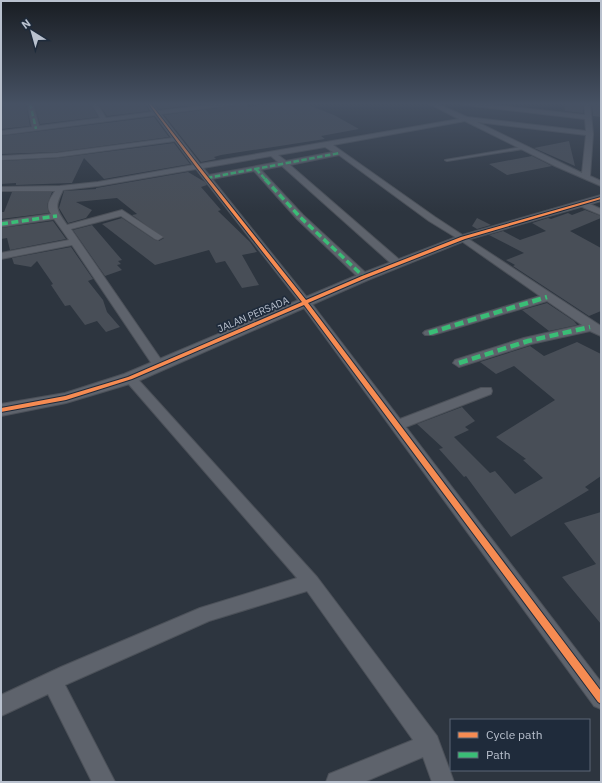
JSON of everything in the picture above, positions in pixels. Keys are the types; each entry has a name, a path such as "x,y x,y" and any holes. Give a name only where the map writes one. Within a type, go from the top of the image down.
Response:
{"street":[{"path":"1,158 58,155 173,140"},
{"path":"177,140 202,173 305,302 601,699"},
{"path":"202,173 272,153 357,140"},
{"path":"506,140 563,168 601,184"},
{"path":"586,178 584,168 587,161 589,140"},
{"path":"328,145 381,181 432,219 463,238 547,297 596,326 601,333"},
{"path":"272,153 398,264"},
{"path":"1,189 60,188 202,173 256,169 340,154"},
{"path":"563,168 584,168"},
{"path":"256,169 300,217 364,277"},
{"path":"60,188 52,204 52,209 158,364"},
{"name":"JALAN PERSADA","path":"1,410 66,398 130,378 158,364 364,277 463,238 601,198"},
{"path":"583,204 601,212"},
{"path":"65,228 122,213 158,237"},
{"path":"1,224 57,216"},
{"path":"1,256 75,242"},
{"path":"428,332 547,297"},
{"path":"459,363 528,341 596,326"},
{"path":"130,378 311,582 429,744 443,782"},
{"path":"398,425 486,391"},
{"path":"1,706 206,614 311,582"},
{"path":"52,682 104,782"},
{"path":"337,782 429,744"}],"lane":[{"path":"447,160 522,148"}],"building":[{"path":"1,140 150,140 58,152 1,154"},
{"path":"183,140 321,140 221,155 214,157 216,159 201,162"},
{"path":"569,141 575,166 534,148"},
{"path":"174,143 190,164 104,179 84,158 72,183 16,185 16,183 1,184 1,161 58,158"},
{"path":"532,156 552,166 507,175 489,164"},
{"path":"188,172 205,182 207,185 201,187 221,210 218,211 250,242 257,252 242,255 259,285 242,288 225,261 216,263 209,250 155,265 102,224 122,218 155,240 159,241 164,238 132,215 137,214 117,198 76,202 92,210 86,218 68,223 59,208 64,191 96,189"},
{"path":"12,192 52,192 47,205 49,213 1,219 1,212 4,212"},
{"path":"585,210 601,216 601,218 570,231 601,248 601,311 589,316 513,266 515,265 506,260 524,253 489,235 503,231 520,240 546,231 532,223 548,218 551,219 568,213 572,215"},
{"path":"477,218 491,225 477,229 472,226"},
{"path":"53,221 66,239 10,250 7,238 1,239 1,228"},
{"path":"92,225 122,260 118,261 121,264 117,265 122,270 105,276 73,230"},
{"path":"71,247 93,279 88,281 103,300 107,312 120,327 106,332 97,321 85,325 70,305 65,306 51,285 53,284 37,261 31,267 14,264 12,258"},
{"path":"547,303 574,321 577,325 549,331 522,310"},
{"path":"577,342 601,354 601,476 585,487 589,490 511,537 466,476 464,477 439,449 443,448 417,424 462,407 475,421 465,427 469,430 454,437 490,473 495,471 515,494 543,478 523,460 526,459 496,437 555,400 514,366 496,374 480,362 530,346 544,356"},
{"path":"601,512 601,624 562,577 596,564 564,523"}],"marked path":[{"path":"207,178 340,153"},
{"path":"256,169 300,217 364,277"},
{"path":"1,224 57,216"},
{"path":"429,333 547,297"},
{"path":"459,363 528,341 590,327"}],"cycle path":[{"path":"177,140 305,302 601,699"},
{"path":"1,410 66,398 130,378 364,277 463,238 601,198"}]}
